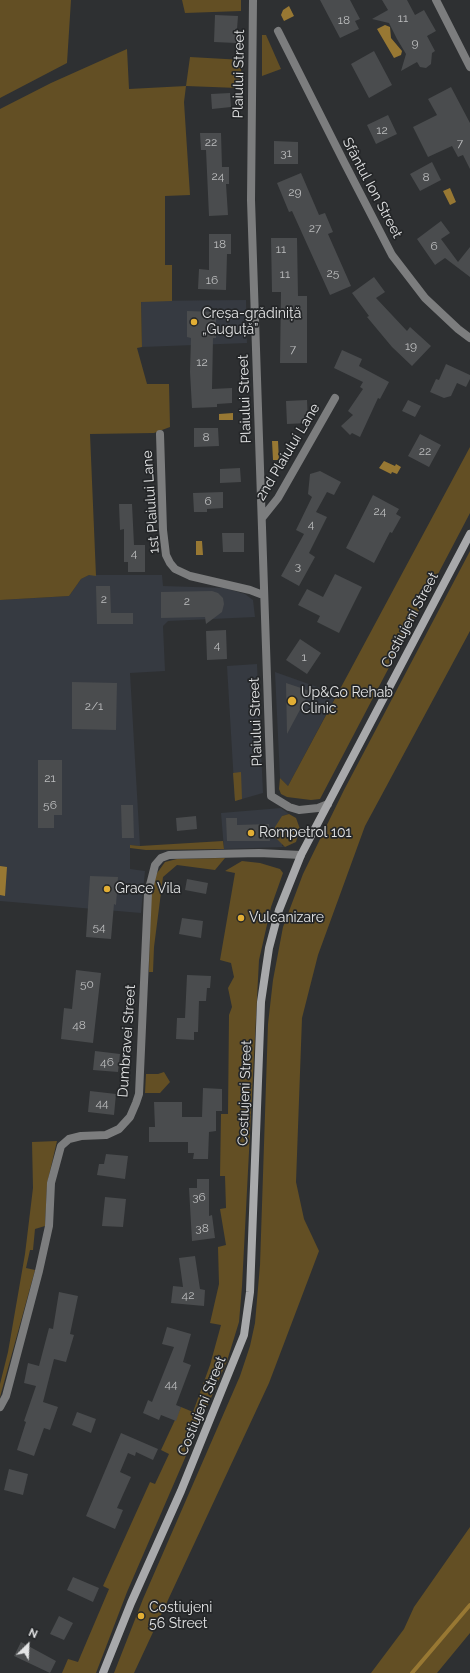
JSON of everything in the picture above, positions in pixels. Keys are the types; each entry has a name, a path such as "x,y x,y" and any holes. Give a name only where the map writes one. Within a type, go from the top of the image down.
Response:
{"street":[{"name":"Plaiului Street","path":"253,0 251,200 262,518 263,595 272,796 289,808 299,810 318,808 328,804"},
{"path":"436,0 470,67"},
{"name":"Sfântul Ion Street","path":"278,31 392,255 425,298 458,329 470,338"},
{"name":"2nd Plaiului Lane","path":"262,518 278,498 335,398"},
{"name":"1st Plaiului Lane","path":"160,434 163,530 166,554 170,563 175,569 190,576 250,590 263,595"},
{"name":"Costiujeni Street","path":"103,1673 131,1603 181,1491 244,1335 250,1292 257,1090 264,975 269,948 280,910 301,855 470,534"},
{"name":"Dumbravei Street","path":"0,1407 6,1396 39,1271 49,1226 51,1183 61,1146 69,1139 81,1136 106,1136 119,1129 130,1117 139,1094 148,893 155,865 161,858 169,855 259,853 301,855"}],"shaded area":[{"path":"0,0 71,0 67,63 0,98"},
{"path":"182,0 241,0 241,11 185,13"},
{"path":"289,6 294,16 284,21 281,15 283,10"},
{"path":"385,25 390,27 391,38 402,51 401,55 394,58 377,29"},
{"path":"262,35 266,35 281,69 262,76"},
{"path":"127,49 129,89 186,86 184,102 190,195 165,196 165,265 172,265 172,301 141,302 142,347 137,348 147,384 169,384 170,427 154,433 90,434 96,576 89,575 81,579 69,596 0,600 0,109 51,83"},
{"path":"190,57 243,60 238,88 186,86"},
{"path":"450,188 456,202 450,205 443,191"},
{"name":"Creșa-grădiniță „Guguță”","path":"246,300 247,343 142,347 141,301"},
{"path":"233,413 233,420 219,420 219,414"},
{"path":"272,441 278,441 279,460 273,460"},
{"path":"470,447 470,513 320,799 311,800 287,797 281,794 279,789 280,778 288,786"},
{"path":"384,461 401,467 397,474 392,472 391,474 379,468"},
{"path":"196,541 202,541 203,555 196,555"},
{"path":"470,551 470,631 365,826 318,955 302,1018 296,1182 304,1219 319,1251 269,1383 134,1673 114,1673 143,1599 240,1376 250,1346 255,1323 260,1265 268,1024 273,980 283,927 303,874 344,790"},
{"path":"89,575 162,575 163,586 225,588 245,594 253,600 255,617 168,621 163,626 165,671 130,673 140,846 130,845 130,869 145,871 141,913 0,901 0,600 69,596 81,579"},
{"path":"257,664 263,793 235,801 227,666"},
{"path":"275,672 337,694 288,786 280,778"},
{"path":"241,772 242,799 235,801 233,773"},
{"path":"281,808 289,814 282,816 282,846 285,847 224,849 221,813"},
{"path":"289,814 296,818 300,829 296,842 285,847 275,837 275,827 282,816"},
{"path":"223,841 224,849 146,850 130,848 130,845 140,846"},
{"path":"225,858 215,870 177,865 163,877 154,947 153,972 149,972 151,890 155,876 165,862 177,859"},
{"path":"242,861 260,863 280,869 283,873 271,907 259,960 239,1322 227,1361 127,1592 96,1673 62,1673 68,1659 78,1662 109,1589 103,1586 150,1482 155,1484 169,1454 161,1450 181,1407 193,1412 210,1365 221,1325 210,1323 219,1284 218,1247 226,1245 220,1209 226,1208 225,1176 220,1176 221,1114 228,1114 229,1015 232,1007 228,988 234,977 231,963 220,960 235,873 225,871"},
{"path":"0,866 7,867 5,896 0,895"},
{"path":"164,1072 170,1082 160,1093 145,1093 146,1074 158,1074"},
{"path":"57,1141 47,1184 45,1226 35,1229 33,1250 30,1250 26,1268 35,1270 0,1397 0,1384 8,1352 25,1254 33,1188 32,1142"},
{"path":"470,1527 470,1633 437,1673 371,1673 404,1629 414,1607"}],"building":[{"path":"320,0 350,0 360,19 355,21 359,29 340,38"},
{"path":"382,0 407,0 415,15 424,10 436,31 427,36 435,51 432,53 431,64 426,68 420,67 417,62 401,71 406,54 389,23 372,19 388,10"},
{"path":"215,15 238,16 236,43 214,42"},
{"path":"374,51 392,85 369,98 351,64"},
{"path":"451,87 470,123 470,169 463,155 458,157 452,146 428,157 413,127 437,115 428,99"},
{"path":"230,93 231,107 212,109 211,94"},
{"path":"388,115 397,134 376,144 367,125"},
{"path":"200,133 221,133 222,167 229,167 229,184 226,184 228,215 209,216 206,150 201,150"},
{"path":"274,141 298,142 298,164 274,164"},
{"path":"432,162 441,180 420,191 410,174"},
{"path":"301,173 319,215 325,213 333,232 328,234 351,286 330,295 292,211 289,212 277,183"},
{"path":"441,221 450,233 441,239 458,262 470,247 470,277 445,258 435,265 417,239"},
{"path":"209,234 231,234 231,254 227,254 226,290 198,289 199,269 209,270"},
{"path":"271,238 297,238 298,296 307,296 307,363 280,363 281,292 272,292"},
{"path":"374,277 385,292 376,298 407,331 410,327 431,346 412,366 392,347 367,317 369,316 352,293"},
{"path":"187,311 216,312 216,338 213,338 212,389 232,388 232,403 217,404 217,407 192,408 190,372 191,338 187,337"},
{"path":"342,350 362,359 359,366 389,382 380,399 378,398 360,437 352,433 350,435 341,426 353,415 348,411 363,389 360,387 363,382 334,368"},
{"path":"446,364 470,375 470,379 466,387 457,383 451,396 444,398 430,392 436,379 439,380"},
{"path":"307,400 308,423 287,424 286,401"},
{"path":"408,400 421,406 415,417 402,411"},
{"path":"194,428 218,428 219,446 194,447"},
{"path":"420,434 441,445 429,467 408,456"},
{"path":"240,468 241,482 220,483 220,469"},
{"path":"320,471 341,482 334,495 327,492 316,512 327,517 309,553 315,557 299,586 281,576 304,534 296,530 312,497 308,494 310,474"},
{"path":"223,492 223,508 207,509 207,512 194,512 193,493"},
{"path":"373,495 399,509 396,514 401,517 392,533 390,532 374,563 346,548"},
{"path":"119,504 132,504 134,545 145,545 145,572 128,572 128,562 124,562 124,529 120,530"},
{"path":"222,533 244,533 244,552 223,552"},
{"path":"335,574 362,587 339,633 317,622 320,616 298,605 307,589 323,597"},
{"path":"96,586 110,586 111,613 133,613 133,624 97,624"},
{"path":"212,591 218,593 223,598 224,604 222,612 206,624 205,617 161,618 161,592"},
{"path":"226,630 227,659 207,660 206,631"},
{"path":"300,639 321,653 307,674 286,660"},
{"path":"72,682 117,683 116,730 72,729"},
{"path":"286,683 310,691 287,734"},
{"path":"38,760 62,760 62,815 54,815 54,828 38,828"},
{"path":"121,805 133,805 134,838 122,838"},
{"path":"196,816 197,829 177,831 176,818"},
{"path":"226,818 237,818 237,825 269,824 270,841 227,841"},
{"path":"90,876 118,877 111,939 86,937"},
{"path":"187,879 208,883 206,894 185,890"},
{"path":"182,918 203,921 201,938 179,934"},
{"path":"76,970 101,973 93,1043 61,1039 64,1008 72,1009"},
{"path":"187,975 211,976 210,988 207,988 206,1001 199,1001 198,1032 194,1032 194,1040 176,1039 177,1018 185,1018"},
{"path":"95,1051 120,1054 118,1072 93,1070"},
{"path":"203,1088 222,1089 222,1111 216,1111 216,1131 209,1132 208,1159 193,1159 194,1153 188,1153 188,1142 149,1142 149,1127 155,1127 154,1102 182,1102 182,1117 202,1117"},
{"path":"90,1091 116,1094 114,1115 88,1112"},
{"path":"106,1154 128,1156 125,1179 97,1175 99,1164 104,1164"},
{"path":"197,1179 209,1179 209,1216 212,1215 215,1238 192,1241 189,1188 197,1188"},
{"path":"105,1197 126,1199 123,1227 102,1226"},
{"path":"195,1256 200,1289 205,1290 204,1306 171,1303 173,1286 183,1287 179,1258"},
{"path":"59,1292 78,1296 70,1334 74,1335 66,1362 54,1359 43,1402 58,1407 50,1430 44,1428 34,1456 17,1450 26,1422 24,1421 36,1386 24,1383 28,1363 39,1366 49,1328 53,1329"},
{"path":"167,1327 191,1334 183,1362 191,1365 176,1405 181,1407 176,1421 161,1415 159,1420 143,1413 148,1400 152,1402 174,1347 162,1344"},
{"path":"77,1412 96,1419 91,1433 72,1425"},
{"path":"121,1433 158,1449 153,1460 136,1452 135,1456 128,1453 120,1472 131,1477 117,1508 123,1510 115,1529 86,1516"},
{"path":"9,1469 28,1474 23,1495 4,1490"},
{"path":"73,1577 99,1588 93,1602 67,1590"},
{"path":"59,1616 73,1623 64,1640 50,1634"},
{"path":"21,1642 56,1661 50,1673 14,1656"}],"waterway":[{"path":"412,1673 470,1605"}],"place":[{"name":"Creșa-grădiniță „Guguță”","path":"194,322"},
{"name":"Up&Go Rehab Clinic","path":"292,701"},
{"name":"Rompetrol 101","path":"251,833"},
{"name":"Grace Vila","path":"107,889"},
{"name":"Vulcanizare","path":"241,918"},
{"name":"Costiujeni 56 Street","path":"141,1616"}]}
